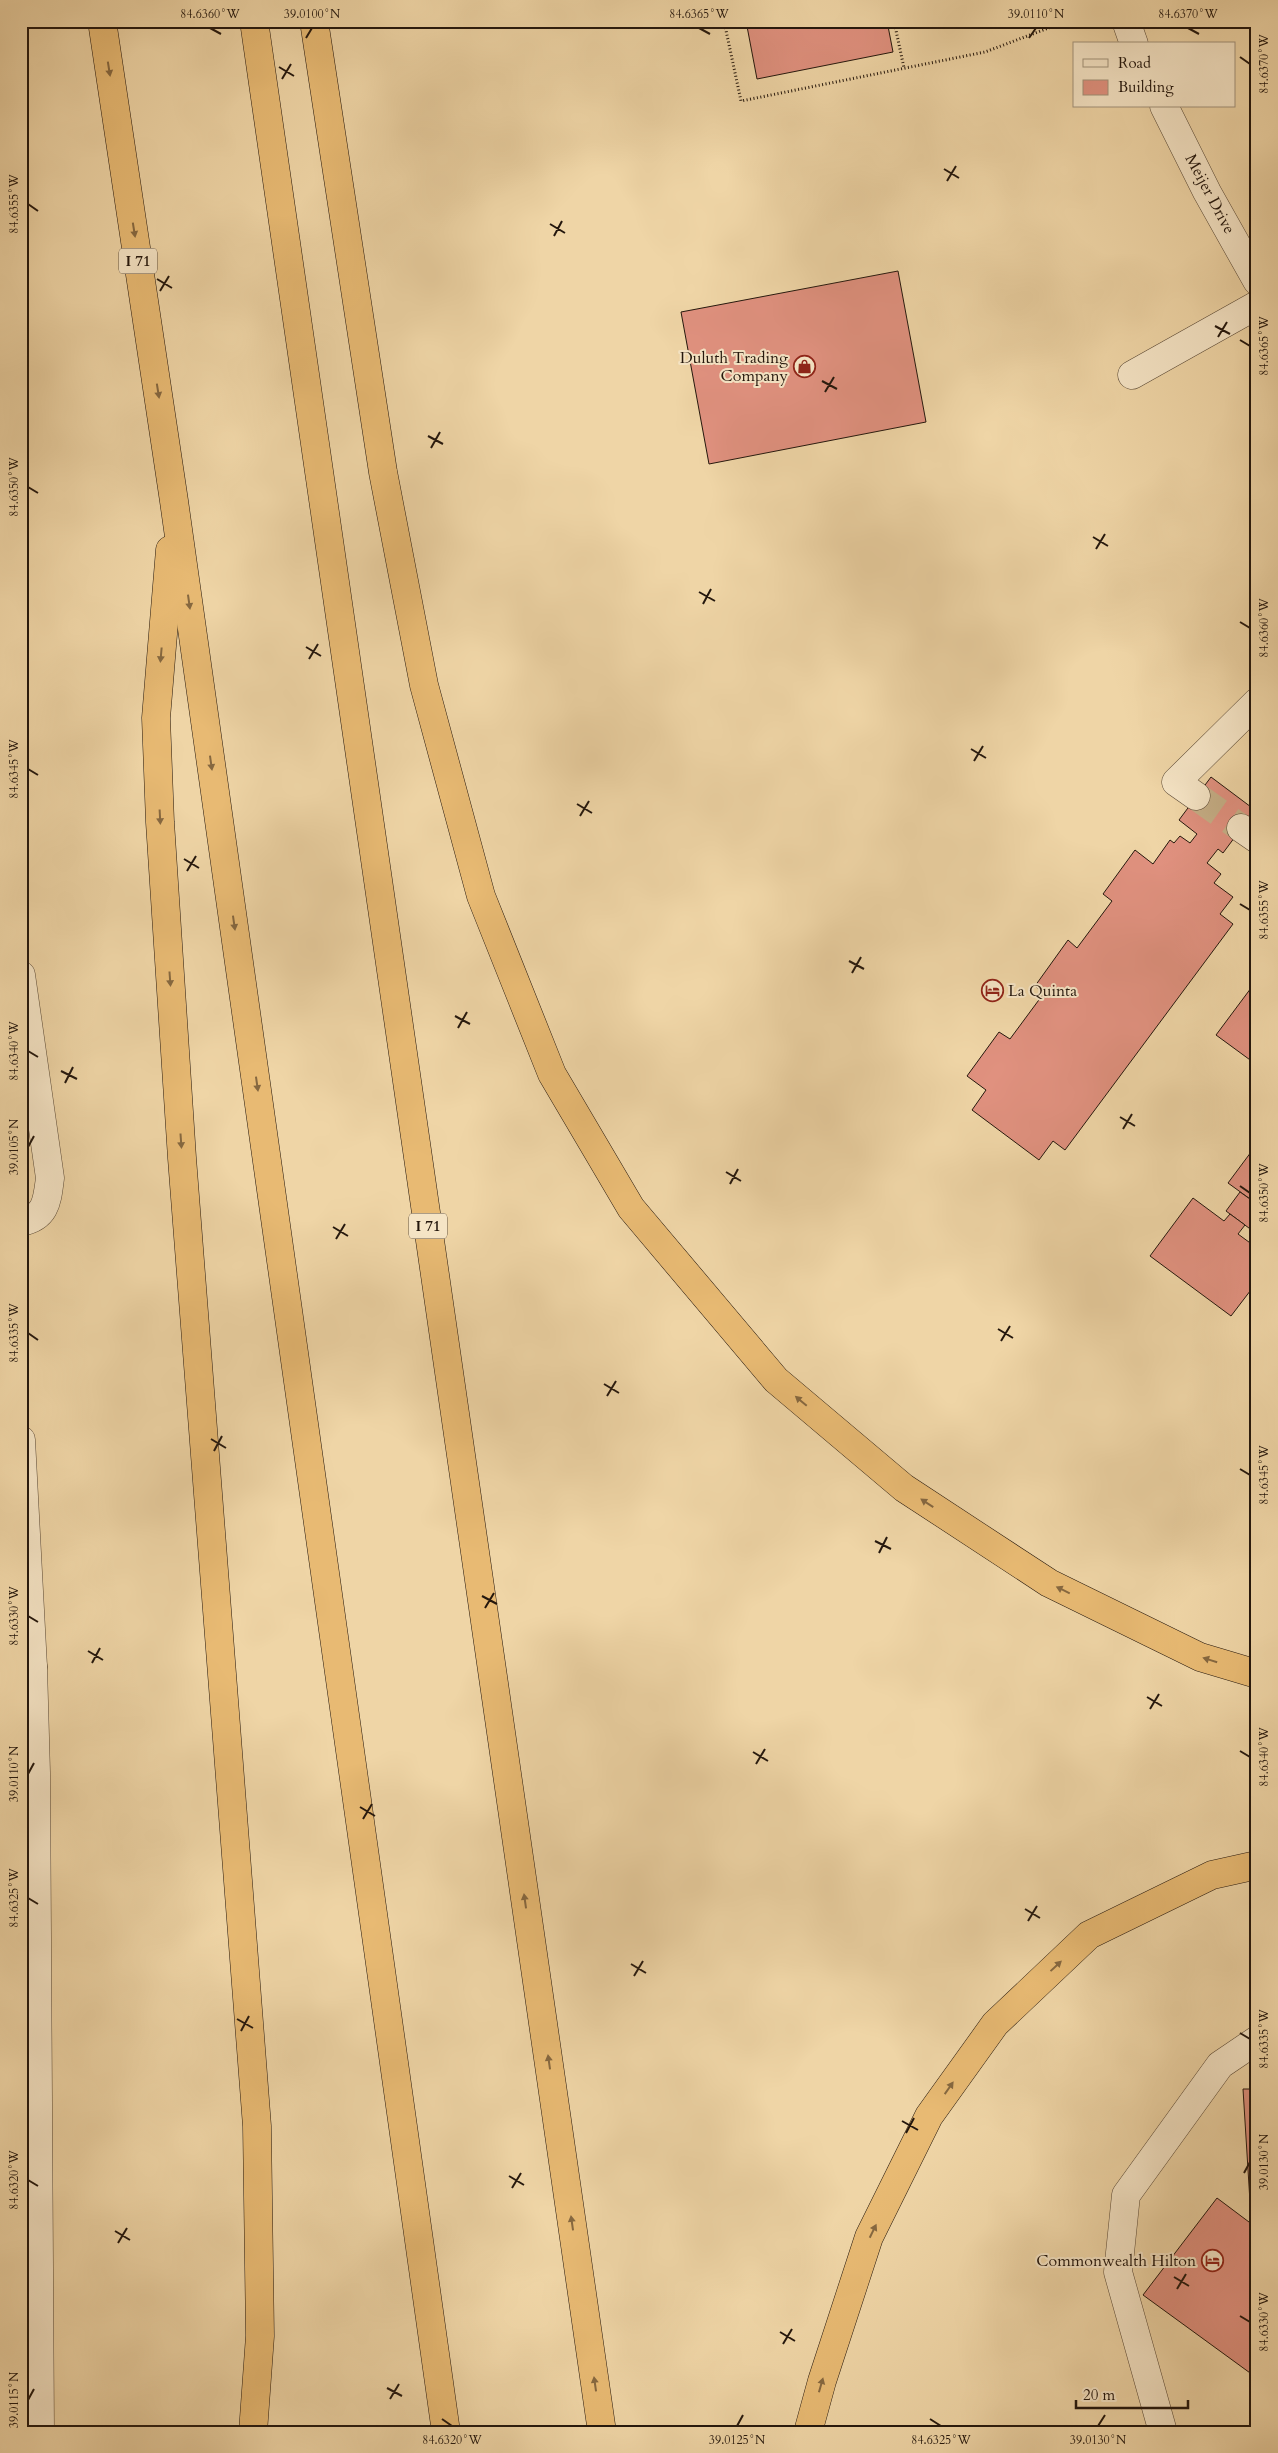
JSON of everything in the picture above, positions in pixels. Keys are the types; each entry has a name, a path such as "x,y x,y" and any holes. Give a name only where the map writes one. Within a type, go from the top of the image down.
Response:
{"highway":[{"name":"I 71","path":"102,21 174,501 446,2432"},
{"name":"I 71","path":"254,21 602,2432"},
{"path":"314,21 383,472 424,685 481,896 552,1074 630,1208 776,1380 904,1488 1049,1583 1200,1657 1257,1674"},
{"path":"174,501 156,718 182,1158 257,2126 260,2336 253,2432"},
{"path":"808,2432 822,2381 869,2237 929,2116 994,2024 1089,1935 1212,1876 1257,1865"}],"street":[{"path":"1126,21 1133,42"},
{"name":"Meijer Drive","path":"1165,108 1207,192 1257,281"},
{"path":"1132,374 1257,305"},
{"path":"1196,796 1176,782 1257,702"},
{"path":"21,975 50,1178 46,1205 34,1220 21,1222"},
{"path":"22,1456 27,1669 36,1773 40,2432"},
{"path":"1163,2432 1118,2272 1126,2195 1220,2065 1257,2040"}],"path":[{"path":"724,21 741,101 985,52 1067,21"},
{"path":"894,21 904,68"}],"building":[{"path":"746,21 887,21 893,52 757,79"},
{"name":"Duluth Trading Company","path":"898,271 926,422 709,464 681,312"},
{"path":"1211,777 1255,810 1223,853 1218,849 1207,863 1221,874 1214,883 1233,897 1220,914 1233,924 1065,1150 1053,1141 1039,1160 972,1110 986,1090 967,1076 999,1032 1010,1039 1044,993 1035,986 1068,940 1077,948 1112,901 1103,894 1135,850 1153,864 1170,840 1174,843 1180,836 1190,843 1197,834 1179,820"},
{"path":"1257,980 1257,1065 1216,1035"},
{"path":"1257,1144 1257,1204 1228,1183"},
{"path":"1240,1192 1257,1204 1257,1234 1226,1211"},
{"path":"1193,1198 1224,1221 1230,1214 1245,1225 1238,1234 1257,1248 1257,1282 1231,1316 1150,1256"},
{"path":"1243,2089 1257,2089 1257,2202 1250,2202"},
{"name":"Commonwealth Hilton","path":"1217,2198 1257,2228 1257,2378 1143,2295"}],"tunnel":[{"path":"1196,796 1241,828"}],"place":[{"name":"Duluth Trading Company","path":"804,367"},
{"name":"La Quinta","path":"992,991"},
{"name":"Commonwealth Hilton","path":"1212,2261"}]}
